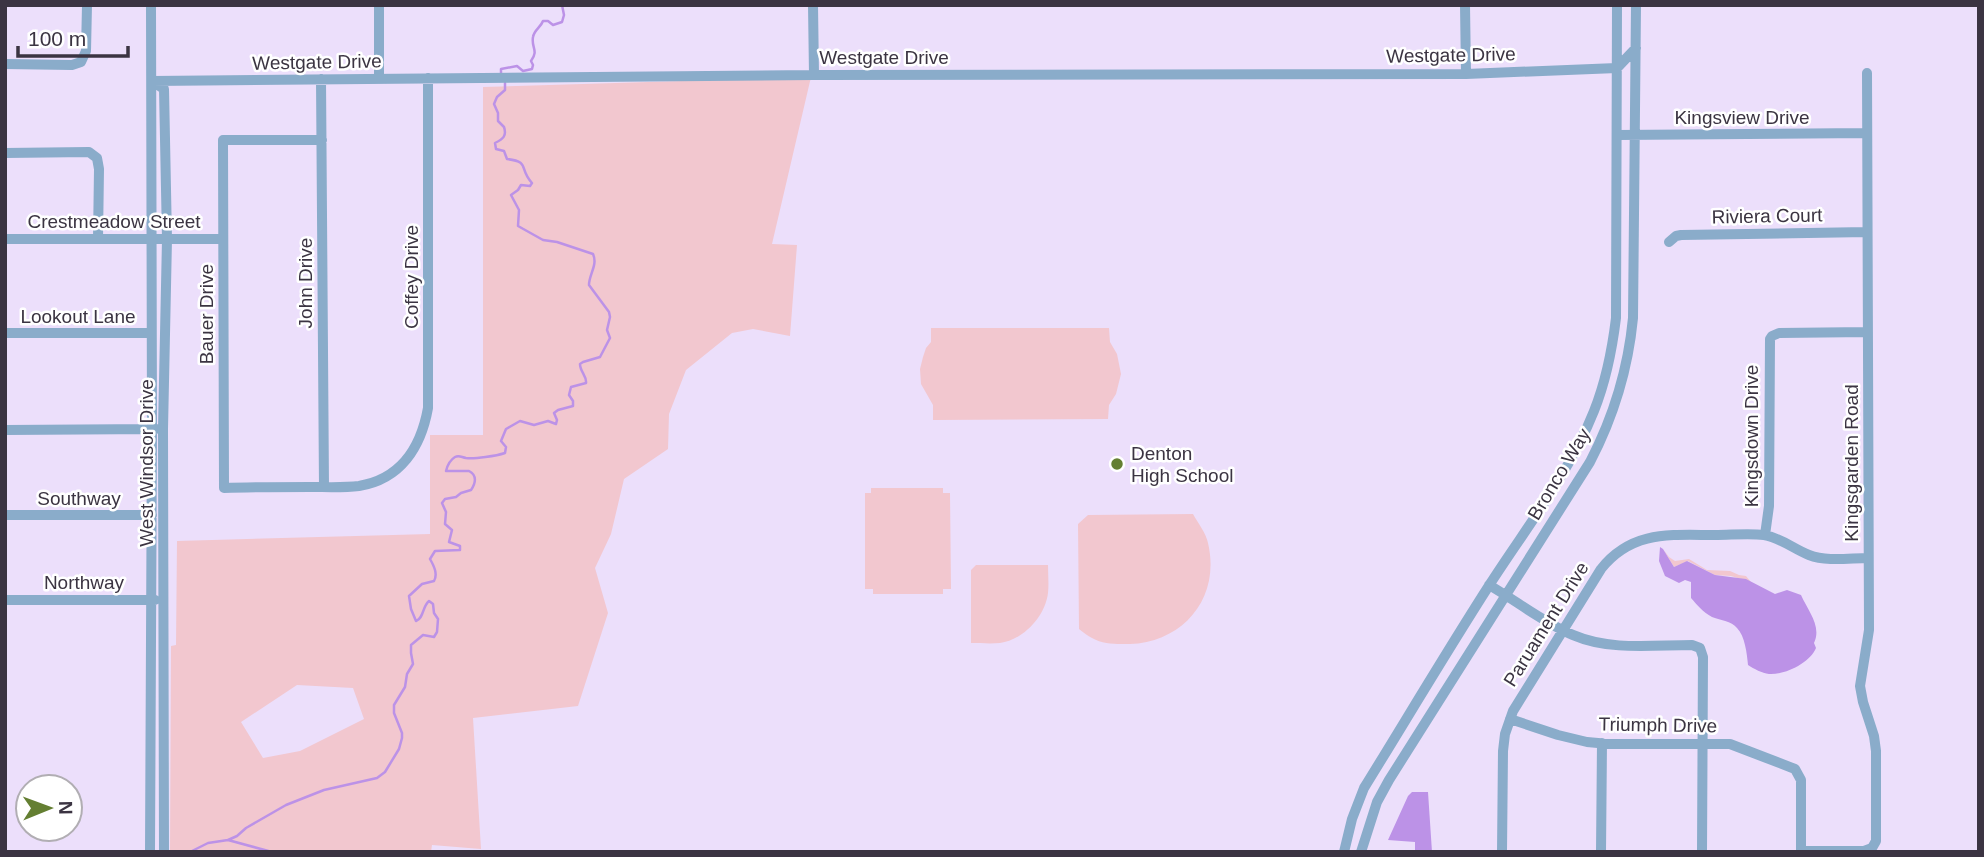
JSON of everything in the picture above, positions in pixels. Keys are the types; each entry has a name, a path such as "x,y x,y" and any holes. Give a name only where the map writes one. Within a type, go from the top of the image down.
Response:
{"street":[{"path":"5,64 72,65 81,62 86,51 86,5"},
{"name":"West Windsor Drive","path":"151,5 151,333 158,429 164,599 164,852"},
{"path":"379,5 379,78"},
{"path":"813,5 814,75"},
{"path":"1465,5 1466,74"},
{"path":"1617,5 1617,68"},
{"path":"1617,68 1636,48 1636,5"},
{"name":"Bronco Way","path":"1360,852 1377,802 1389,780 1590,462 1602,439 1620,391 1627,366 1633,318 1636,48"},
{"name":"Westgate Drive","path":"152,81 814,75 1466,74 1617,68"},
{"name":"Bronco Way","path":"1344,852 1352,819 1364,788 1489,584 1557,483 1593,414 1602,389 1616,318 1617,68"},
{"name":"Kingsgarden Road","path":"1801,851 1864,851 1872,848 1875,841 1876,751 1863,702 1860,678 1868,637 1867,73"},
{"name":"Coffey Drive","path":"324,487 355,487 386,477 400,467 421,438 428,408 428,78"},
{"name":"John Drive","path":"321,79 324,487"},
{"name":"West Windsor Drive","path":"150,852 152,515 167,239 164,89 152,81"},
{"name":"Kingsview Drive","path":"1617,135 1867,133"},
{"name":"Bauer Drive","path":"322,140 223,140 223,239 225,488 324,487"},
{"path":"5,153 89,152 96,158 99,169 98,239"},
{"name":"Riviera Court","path":"1669,242 1681,235 1867,232"},
{"name":"Crestmeadow Street","path":"5,239 223,239"},
{"name":"Kingsdown Drive","path":"1765,535 1769,506 1769,344 1772,336 1779,333 1868,332"},
{"name":"Lookout Lane","path":"5,333 151,333"},
{"path":"5,430 158,429"},
{"name":"Southway","path":"5,515 152,515"},
{"name":"Paruament Drive","path":"1502,852 1503,751 1510,719 1562,630 1613,556 1633,543 1665,535 1765,535 1815,557 1868,558"},
{"path":"1489,584 1562,630 1585,639 1616,645 1692,645 1700,648 1703,657 1702,852"},
{"name":"Northway","path":"5,600 164,599"},
{"name":"Triumph Drive","path":"1510,719 1565,737 1602,743 1702,743 1737,746 1796,769 1800,776 1801,851"},
{"path":"1601,852 1602,743"}],"shaded area":[{"path":"811,77 772,244 797,245 790,336 753,329 732,333 686,370 669,414 668,449 624,479 611,534 595,568 608,613 578,706 473,718 481,849 432,845 431,852 170,852 171,646 176,645 177,541 430,534 430,435 483,435 483,87","holes":["297,685 353,688 364,719 300,751 263,758 241,722"]},
{"path":"931,328 1109,328 1110,342 1117,354 1121,374 1116,394 1109,405 1108,419 933,420 933,405 921,384 920,369 926,348 931,342"},
{"path":"871,488 943,488 943,493 950,493 951,589 943,589 943,594 873,594 873,589 865,589 865,493 871,493"},
{"path":"1193,514 1207,539 1211,563 1209,582 1194,613 1181,626 1166,635 1130,644 1101,642 1079,629 1078,524 1088,515"},
{"path":"1660,547 1674,567 1687,561 1715,575 1746,579 1775,594 1787,590 1801,595 1815,625 1816,648 1813,653 1796,667 1775,674 1764,673 1748,665 1740,631 1732,624 1712,617 1698,606 1691,598 1691,582 1685,580 1679,583 1665,576 1659,561"},
{"path":"1663,549 1675,561 1689,559 1707,570 1730,571 1746,576 1751,582 1715,575 1688,561 1674,567"},
{"path":"976,565 1048,565 1046,602 1038,619 1025,632 1000,643 971,643 971,570"},
{"path":"1412,792 1428,792 1432,852 1415,852 1415,842 1388,840"}],"waterway":[{"path":"501,74 501,69 517,66 523,71 532,69 534,35 543,21 553,25 562,22 562,5"},
{"path":"228,840 286,805 324,790 377,778 385,772 399,749 402,738 394,705 405,687 407,674 413,664 411,645 423,635 434,637 437,632 438,619 433,604 429,601 416,621 409,596 422,584 434,581 436,573 430,559 435,551 460,550 460,546 449,542 452,530 445,524 446,512 442,503 445,499 471,490 475,482 469,471 446,471 448,466 456,456 475,458 505,453 506,447 501,441 506,429 520,421 534,425 548,421 556,424 554,413 573,406 569,395 571,387 586,383 580,364 600,357 610,338 607,330 609,312 589,285 593,254 543,240 518,226 519,210 511,195 521,185 530,186 532,183 522,164 507,159 504,151 496,149 495,143 502,139 505,133 504,127 498,121 494,104 505,90 505,83"},
{"path":"190,852 208,843 228,840 272,852"}],"place":[{"name":"Denton High School","path":"1117,464"}]}
